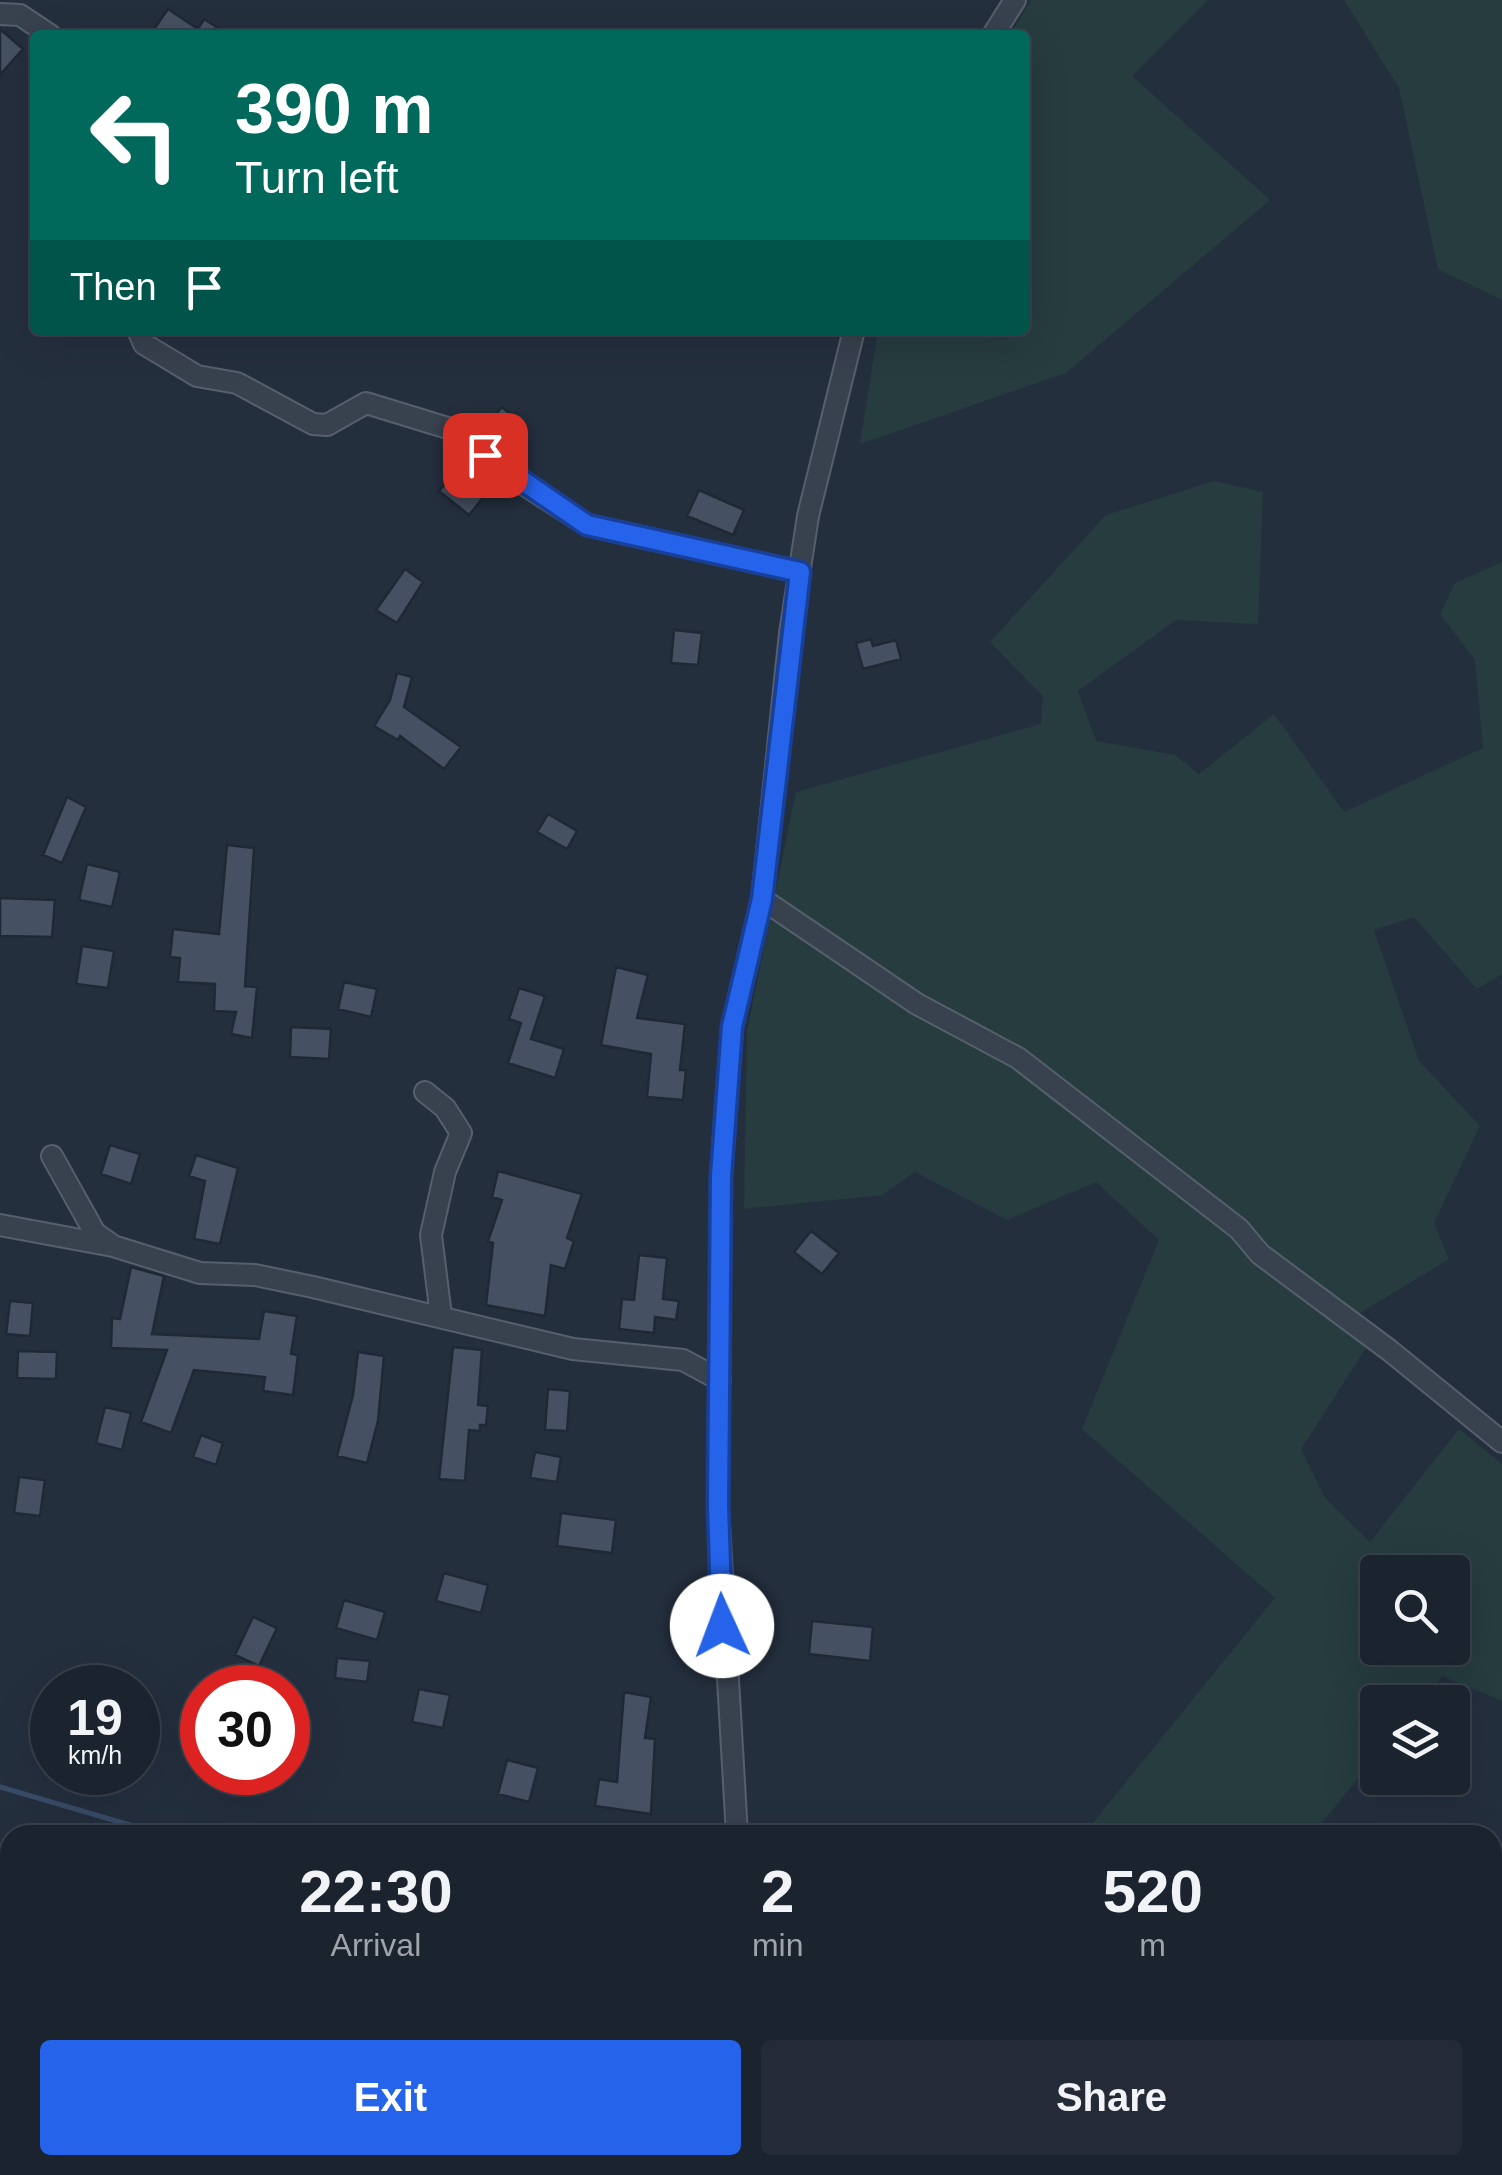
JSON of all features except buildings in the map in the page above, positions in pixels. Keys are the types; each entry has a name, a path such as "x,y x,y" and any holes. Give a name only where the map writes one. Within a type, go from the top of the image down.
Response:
{"street":[{"path":"997,30 1015,0"},
{"path":"0,14 20,15 42,30"},
{"path":"140,335 144,344 196,376 238,383 313,424 327,424 366,403 464,433 495,466 587,525 800,572"},
{"path":"736,1825 722,1626 719,1342 721,1176 732,1027 762,899 800,572 836,390 852,335"},
{"path":"762,899 917,1004 1018,1058 1238,1229 1260,1254 1389,1350 1502,1442"},
{"path":"424,1092 445,1108 461,1133 445,1172 430,1235 441,1316"},
{"path":"52,1156 95,1233 113,1246"},
{"path":"0,1224 113,1246 200,1273 254,1275 572,1349 682,1360 720,1380"},
{"path":"682,1360 719,1342"}],"green space":[{"path":"1031,0 1208,0 1132,76 1270,200 1066,373 860,444 877,335 1030,335 1030,30 1013,30"},
{"path":"1344,0 1502,0 1502,300 1438,269 1399,88"},
{"path":"1214,481 1263,492 1258,624 1176,620 1078,691 1096,741 1175,755 1199,774 1274,714 1344,812 1483,748 1475,660 1440,614 1455,583 1502,562 1502,974 1477,989 1414,917 1374,930 1419,1061 1480,1126 1434,1223 1449,1259 1355,1316 1368,1345 1301,1449 1325,1498 1370,1542 1459,1429 1502,1464 1502,1701 1442,1676 1434,1685 1360,1685 1360,1776 1320,1825 1091,1825 1275,1598 1082,1429 1159,1240 1096,1182 1007,1220 915,1172 882,1195 744,1209 747,1031 796,792 1041,724 1043,696 990,642 1106,515"}],"waterway":[{"path":"0,1787 130,1825"}],"route":[{"path":"485,455 495,466 587,525 800,572 762,899 732,1027 721,1176 718,1506 722,1626"}]}
